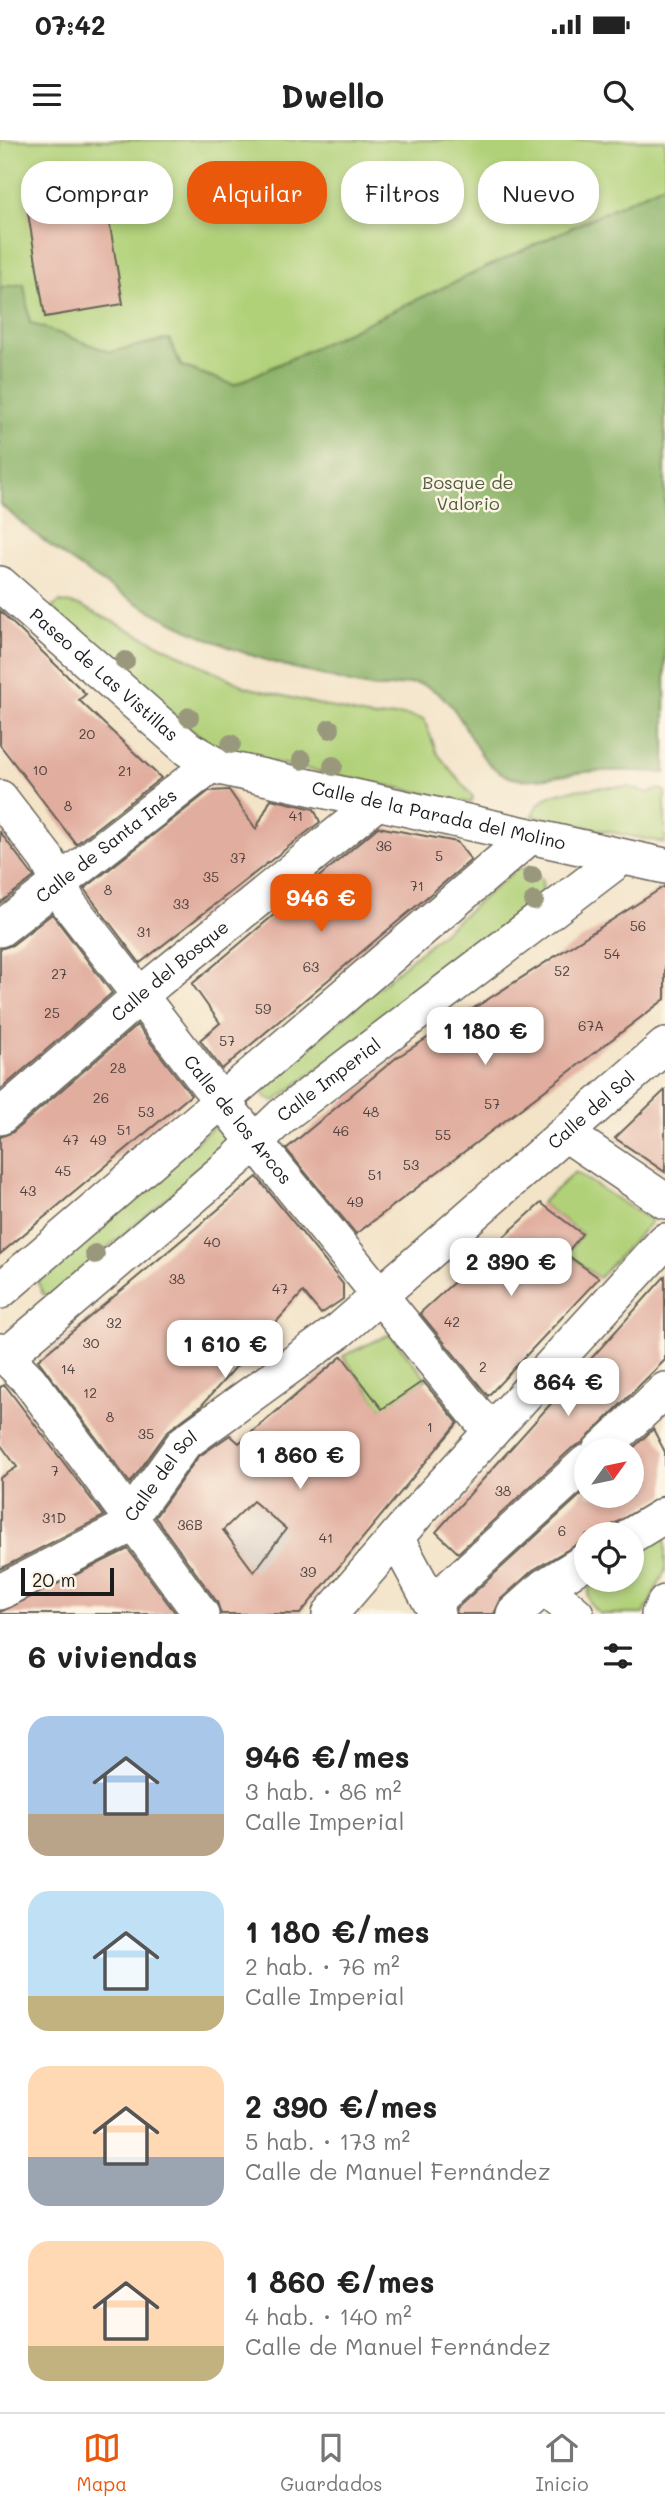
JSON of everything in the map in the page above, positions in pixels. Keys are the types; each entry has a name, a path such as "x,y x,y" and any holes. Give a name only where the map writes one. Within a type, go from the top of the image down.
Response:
{"street":[{"name":"Paseo de Las Vistillas","path":"0,584 188,749 212,764"},
{"name":"Calle de la Parada del Molino","path":"212,764 236,772 665,866"},
{"name":"Calle de Santa Inés","path":"0,929 212,764"},
{"name":"Calle de los Arcos","path":"0,798 47,859 69,904 222,1101 491,1432"},
{"name":"Calle del Bosque","path":"0,1116 376,803"},
{"path":"50,1318 9,1283 529,837"},
{"name":"Calle Imperial","path":"3,1354 50,1318 291,1109 622,857"},
{"name":"Calle del Sol","path":"0,1592 121,1530 184,1443 219,1415 247,1400 341,1330 665,1046"},
{"path":"566,1133 665,1201"},
{"path":"339,1609 396,1538 665,1241"},
{"path":"3,1354 29,1380 201,1614"},
{"path":"614,1438 665,1390"},
{"path":"396,1538 434,1609 574,1475"},
{"path":"644,1528 665,1515"},
{"path":"514,1614 544,1587 574,1568"},
{"path":"544,1587 576,1614"},
{"path":"659,1614 665,1603"}],"shaded area":[{"path":"253,1501 286,1529 244,1585 223,1530"}],"green space":[{"path":"0,140 665,140 665,184 599,215 599,161 478,161 478,224 579,224 234,385 181,366 169,339 110,352 30,323 23,284 0,288"},
{"name":"Bosque de Valorio","path":"665,184 665,773 606,771 524,779 507,776 483,756 450,705 423,685 413,683 381,688 345,682 266,660 184,628 106,584 34,533 0,504 0,288 24,284 30,323 110,352 169,339 181,366 234,385 579,224 599,224 599,215"},
{"path":"60,602 81,606 246,687 375,718 404,715 424,719 437,753 473,797 471,803 239,755 215,746 192,730 51,608"},
{"path":"599,787 628,787 648,793 659,789 665,791 665,843 532,816 543,800 551,795"},
{"path":"526,868 542,879 543,899 275,1101 265,1098 262,1087 517,869"},
{"path":"213,1127 221,1127 231,1137 231,1144 49,1297 43,1294 37,1281"},
{"path":"575,1172 652,1221 599,1278 567,1254 582,1234 541,1203"},
{"path":"390,1334 427,1379 382,1410 343,1356"},
{"path":"665,1537 665,1571 644,1614 600,1614 593,1606 588,1592 644,1592 644,1550"}],"building":[{"path":"30,224 110,224 123,304 45,317"},
{"path":"0,611 86,694 79,700 161,778 76,844 0,745"},
{"path":"229,790 256,829 271,799 314,809 320,822 140,963 84,889 209,791"},
{"path":"378,827 457,842 471,860 222,1069 200,1040 220,1023 192,984"},
{"path":"0,832 34,877 0,903"},
{"path":"665,886 665,999 356,1234 286,1149 396,1058"},
{"path":"52,914 112,993 0,1090 0,949 12,945"},
{"path":"137,1025 191,1095 0,1254 0,1137 13,1132"},
{"path":"665,1090 665,1172 615,1138"},
{"path":"257,1177 343,1284 343,1299 321,1314 303,1292 201,1406 168,1431 130,1483 38,1360"},
{"path":"541,1203 582,1234 566,1254 599,1278 488,1396 420,1313"},
{"path":"665,1276 665,1360 587,1438 574,1438 574,1447 458,1553 436,1532"},
{"path":"342,1356 382,1409 423,1381 458,1423 300,1614 221,1614 217,1602 155,1517 198,1457 230,1435 239,1443","holes":["253,1501 286,1529 254,1572 223,1530"]},
{"path":"5,1385 104,1516 0,1569 0,1478 17,1467 0,1444 0,1387"},
{"path":"653,1429 665,1452 665,1494 644,1506 644,1438"},
{"path":"574,1501 574,1508 641,1508 617,1522 574,1522 574,1546 533,1570 501,1599 494,1614 457,1614 456,1609"},
{"path":"128,1549 176,1614 0,1614 0,1612"}]}
